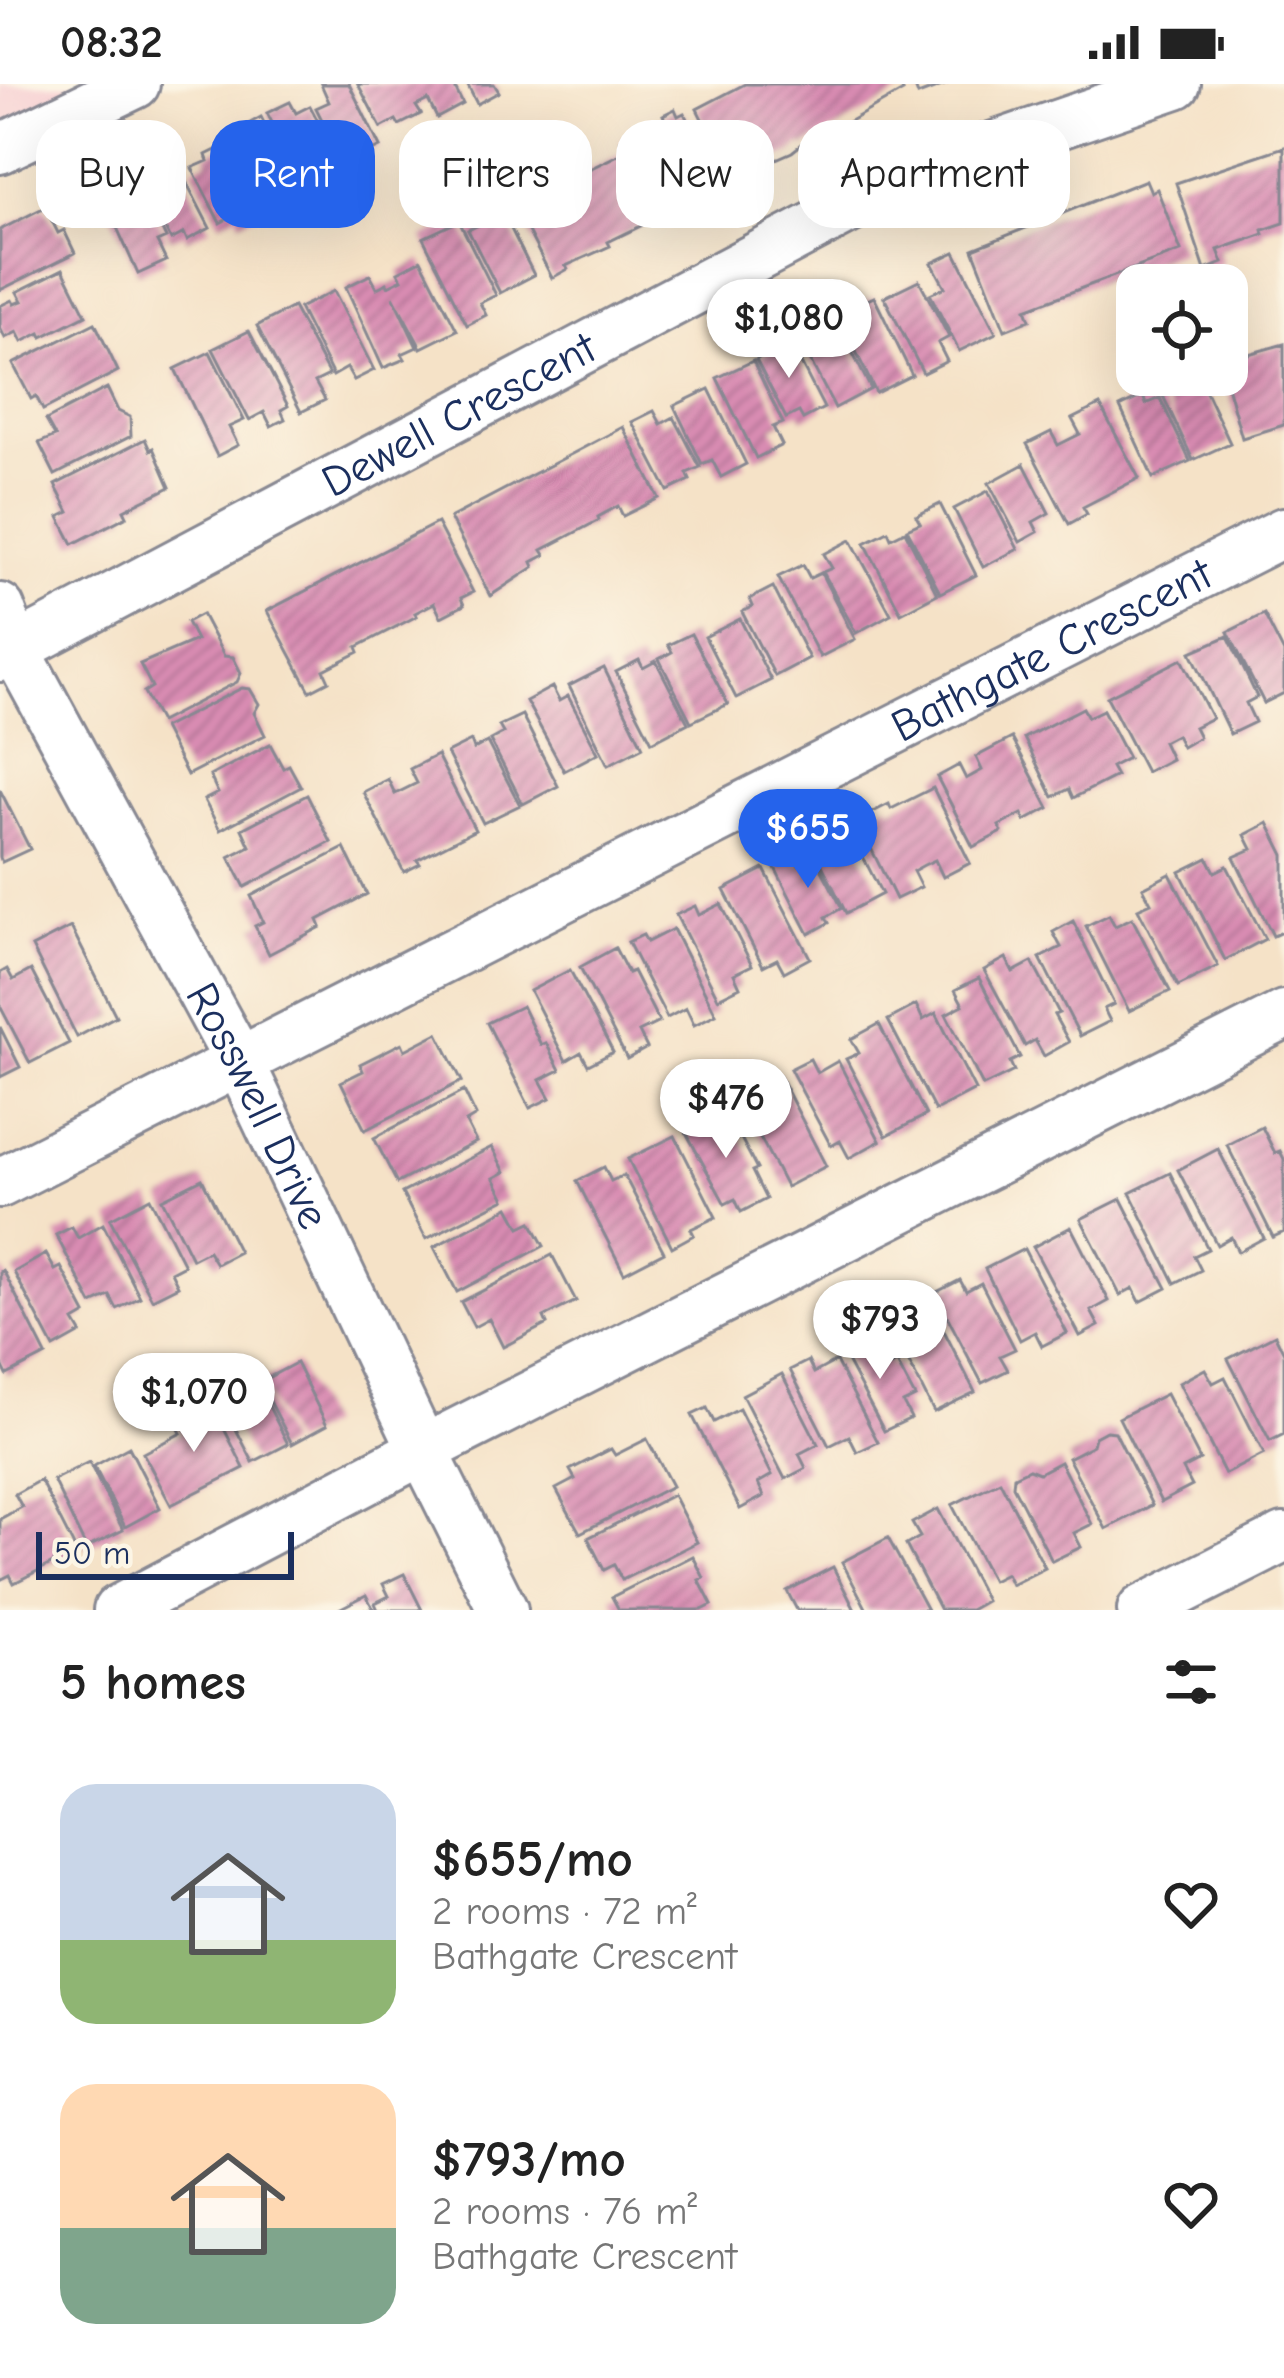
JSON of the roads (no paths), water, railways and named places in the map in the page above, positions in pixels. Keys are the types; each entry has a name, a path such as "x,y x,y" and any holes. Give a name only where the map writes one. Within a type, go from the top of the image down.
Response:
{"street":[{"path":"0,149 135,84"},
{"name":"Dewell Crescent","path":"5,638 916,173 1176,84"},
{"name":"Bathgate Crescent","path":"0,1183 1284,532"},
{"name":"Rosswell Drive","path":"5,638 240,1063 422,1450 503,1610"},
{"path":"118,1610 422,1450 1284,1015"},
{"path":"1142,1610 1284,1538"}]}
